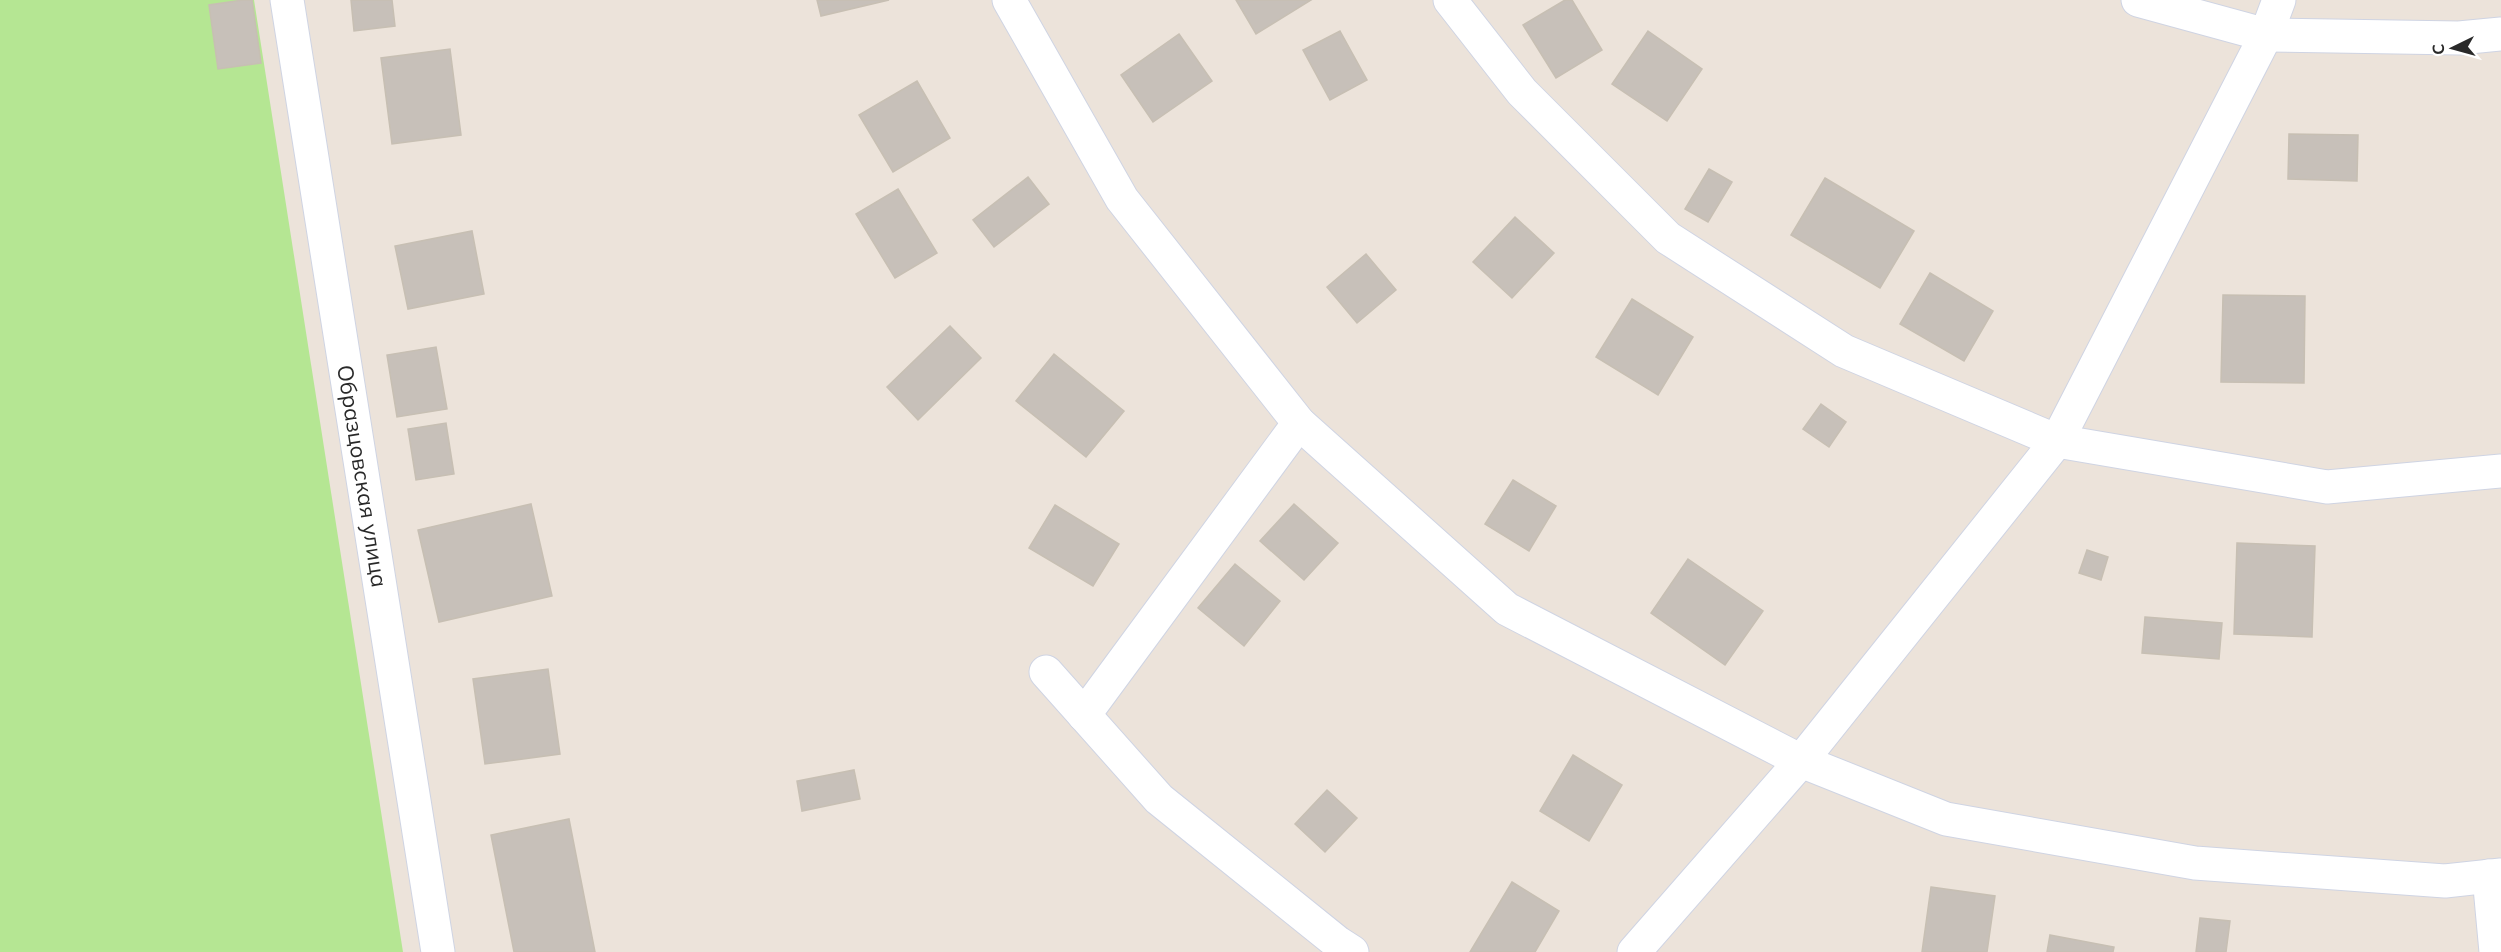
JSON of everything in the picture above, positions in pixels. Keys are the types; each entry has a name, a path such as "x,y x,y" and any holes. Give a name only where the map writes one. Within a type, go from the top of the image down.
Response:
{"street":[{"name":"Образцовская улица","path":"287,0 438,952"},
{"path":"1010,0 1122,199 1299,423 1507,609 1801,761 1946,819 2195,864 2445,881 2495,876 2496,952"},
{"path":"1450,0 1522,92 1668,238 1844,351 2057,441 2327,487 2501,471"},
{"path":"2138,0 2266,35 2459,38 2501,34"},
{"path":"1634,952 1801,761 2057,441 2266,35 2279,0"},
{"path":"1084,715 1299,423"},
{"path":"1046,672 1159,799 1352,952"}],"green space":[{"path":"0,0 254,0 403,952 0,952"}],"building":[{"path":"252,0 261,63 218,69 209,5"},
{"path":"351,0 392,0 395,26 354,31"},
{"path":"817,0 889,0 821,16"},
{"path":"1236,0 1311,0 1256,34"},
{"path":"1565,0 1572,0 1602,50 1556,78 1523,25"},
{"path":"1340,31 1367,80 1330,100 1303,50"},
{"path":"1648,31 1702,69 1667,121 1612,84"},
{"path":"1179,34 1212,81 1153,122 1121,75"},
{"path":"450,49 461,135 392,144 381,58"},
{"path":"917,81 950,138 893,172 859,115"},
{"path":"2289,134 2358,135 2357,181 2288,179"},
{"path":"1709,169 1732,182 1708,222 1685,209"},
{"path":"1028,177 1049,204 994,247 973,220"},
{"path":"1825,178 1914,231 1880,288 1791,235"},
{"path":"898,189 937,253 895,278 856,214"},
{"path":"1515,217 1554,253 1512,298 1473,262"},
{"path":"472,231 484,294 408,309 395,246"},
{"path":"1366,254 1396,290 1357,323 1327,287"},
{"path":"1930,273 1993,311 1964,361 1900,324"},
{"path":"2223,295 2305,296 2304,383 2221,382"},
{"path":"1632,299 1693,337 1658,395 1596,357"},
{"path":"950,326 981,358 918,420 887,387"},
{"path":"436,347 447,409 397,417 387,355"},
{"path":"1054,354 1124,411 1086,457 1016,401"},
{"path":"1821,404 1846,422 1829,447 1803,429"},
{"path":"446,423 454,474 416,480 408,429"},
{"path":"1513,480 1556,506 1529,551 1485,524"},
{"path":"531,504 552,596 439,622 418,530"},
{"path":"1294,504 1338,543 1304,580 1260,541"},
{"path":"1055,505 1119,544 1093,586 1029,548"},
{"path":"2237,543 2315,546 2312,637 2234,634"},
{"path":"2087,550 2108,557 2101,580 2079,573"},
{"path":"1688,559 1763,611 1725,665 1651,613"},
{"path":"1235,564 1280,601 1244,646 1198,608"},
{"path":"2145,617 2222,623 2219,659 2142,653"},
{"path":"548,669 560,754 485,764 473,679"},
{"path":"1573,755 1622,785 1589,841 1540,811"},
{"path":"854,770 860,799 802,811 797,781"},
{"path":"1327,790 1357,818 1325,852 1295,824"},
{"path":"569,819 595,952 514,952 491,835"},
{"path":"1512,882 1559,911 1535,952 1470,952"},
{"path":"1931,887 1995,896 1987,952 1922,952"},
{"path":"2200,918 2230,921 2226,952 2196,952"},
{"path":"2050,935 2114,947 2113,952 2047,952"}]}
